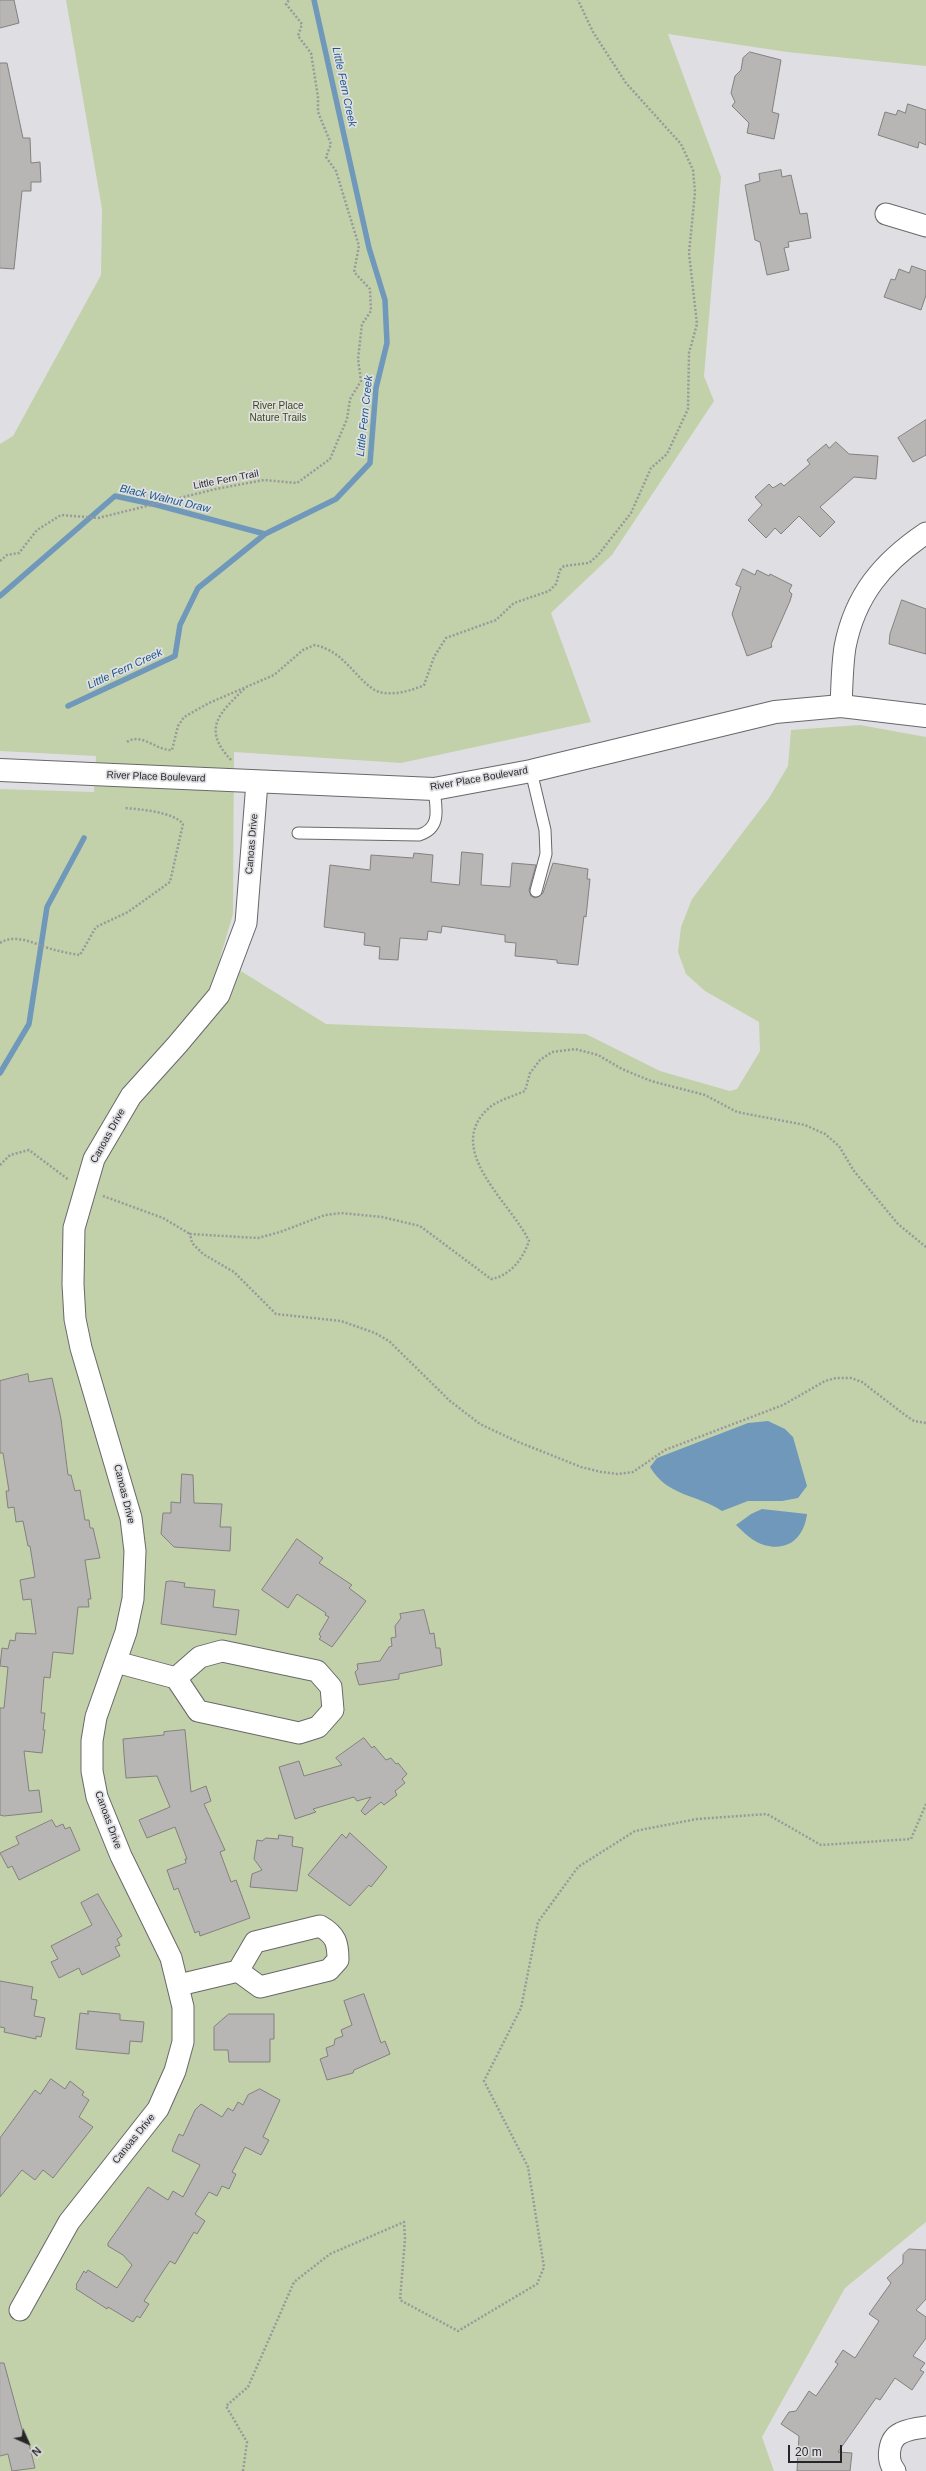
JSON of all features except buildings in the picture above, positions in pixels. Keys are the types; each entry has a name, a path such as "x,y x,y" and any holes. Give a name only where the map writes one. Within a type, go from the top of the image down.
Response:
{"street":[{"path":"886,214 926,226"},
{"path":"841,706 845,648 854,616 864,593 900,551 926,533"},
{"name":"River Place Boulevard","path":"0,770 434,789 531,771 775,712 841,706 926,716"},
{"name":"Canoas Drive","path":"20,2310 69,2222 158,2109 175,2071 183,2042 183,2007 179,1985 171,1958 121,1856 98,1797 92,1771 92,1741 96,1717 116,1662 133,1599 135,1552 129,1510 81,1348 75,1319 72,1284 74,1228 94,1159 131,1096 219,995 245,928 250,782"},
{"path":"116,1662 176,1678 198,1711 253,1724 299,1733 318,1727 333,1710 331,1687 318,1670 222,1651 200,1657 176,1678"},
{"path":"179,1985 238,1972"},
{"path":"895,2471 891,2467 888,2454 892,2443 900,2433 926,2427"}],"lane":[{"path":"531,771 545,830 546,854 536,891"},
{"path":"298,833 426,833 435,825 437,816 434,789"}],"path":[{"name":"Little Fern Trail","path":"0,561 7,555 19,552 37,530 60,515 98,518 216,489 264,480 297,483 330,459 347,420 350,399 361,381 358,360 362,324 371,311 370,289 354,272 359,246 336,171 326,157 331,144 318,112 318,97 311,53 298,36 302,24 286,4 289,0"},
{"path":"127,742 131,739 142,739 164,750 172,750 178,726 184,717 209,703 274,675 303,650 315,645 338,655 374,690 404,692 424,684 434,657 446,638 496,620 514,603 549,591 556,584 560,570 564,566 589,563 598,555 631,513 651,468 667,454 675,441 688,409 689,353 697,324 689,253 695,192 693,170 681,144 626,83 593,32 578,0"},
{"path":"247,686 221,711 215,729 216,740 250,782"},
{"path":"0,943 6,938 21,939 54,950 80,955 96,927 128,912 170,882 174,870 183,824 179,818 169,815 124,808"},
{"path":"100,1195 163,1218 190,1234 258,1238 280,1232 325,1215 341,1213 382,1217 420,1226 490,1279 500,1277 518,1262 529,1241 518,1222 505,1206 478,1165 473,1143 475,1128 489,1108 525,1091 530,1073 540,1060 552,1052 575,1049 598,1055 622,1069 651,1081 705,1095 737,1112 805,1125 825,1134 838,1146 854,1171 898,1224 926,1246"},
{"path":"0,1165 10,1155 29,1150 70,1180"},
{"path":"190,1234 192,1243 203,1254 234,1272 276,1314 341,1321 375,1334 389,1341 450,1401 480,1424 516,1441 600,1472 617,1474 633,1472 665,1450 783,1405 825,1381 836,1378 851,1378 862,1382 914,1421 926,1423"},
{"path":"243,2471 247,2442 226,2406 248,2387 294,2282 330,2254 404,2222 405,2239 400,2300 458,2331 537,2284 544,2267 528,2167 484,2081 521,2008 538,1922 578,1867 635,1831 697,1819 767,1814 821,1845 911,1839 926,1804"}],"green space":[{"name":"River Place Nature Trails","path":"66,0 926,0 926,66 787,52 668,34 721,177 704,376 714,401 612,555 551,613 591,722 401,763 234,752 233,914 220,958 326,1024 586,1034 660,1071 730,1091 737,1089 760,1051 759,1022 705,991 686,974 678,952 681,927 692,899 769,798 788,766 791,730 860,725 926,737 926,2222 845,2288 762,2437 774,2471 0,2471 0,789 94,792 96,756 0,751 0,444 13,436 101,275 102,209"}],"water":[{"path":"768,1421 785,1429 793,1437 807,1486 798,1498 782,1501 748,1501 722,1511 703,1501 674,1490 657,1477 650,1467 657,1458 748,1423"},
{"path":"762,1509 807,1514 803,1530 794,1541 781,1546 773,1547 757,1542 736,1525 751,1514"}],"waterway":[{"name":"Little Fern Creek","path":"68,706 175,656 180,625 198,588 265,534 336,499 370,463 376,388 387,343 385,300 369,248 314,0"},
{"name":"Black Walnut Draw","path":"0,596 115,496 157,505 265,534"},
{"name":"Little Fern Creek","path":"0,1073 29,1024 47,907 84,838"}]}
